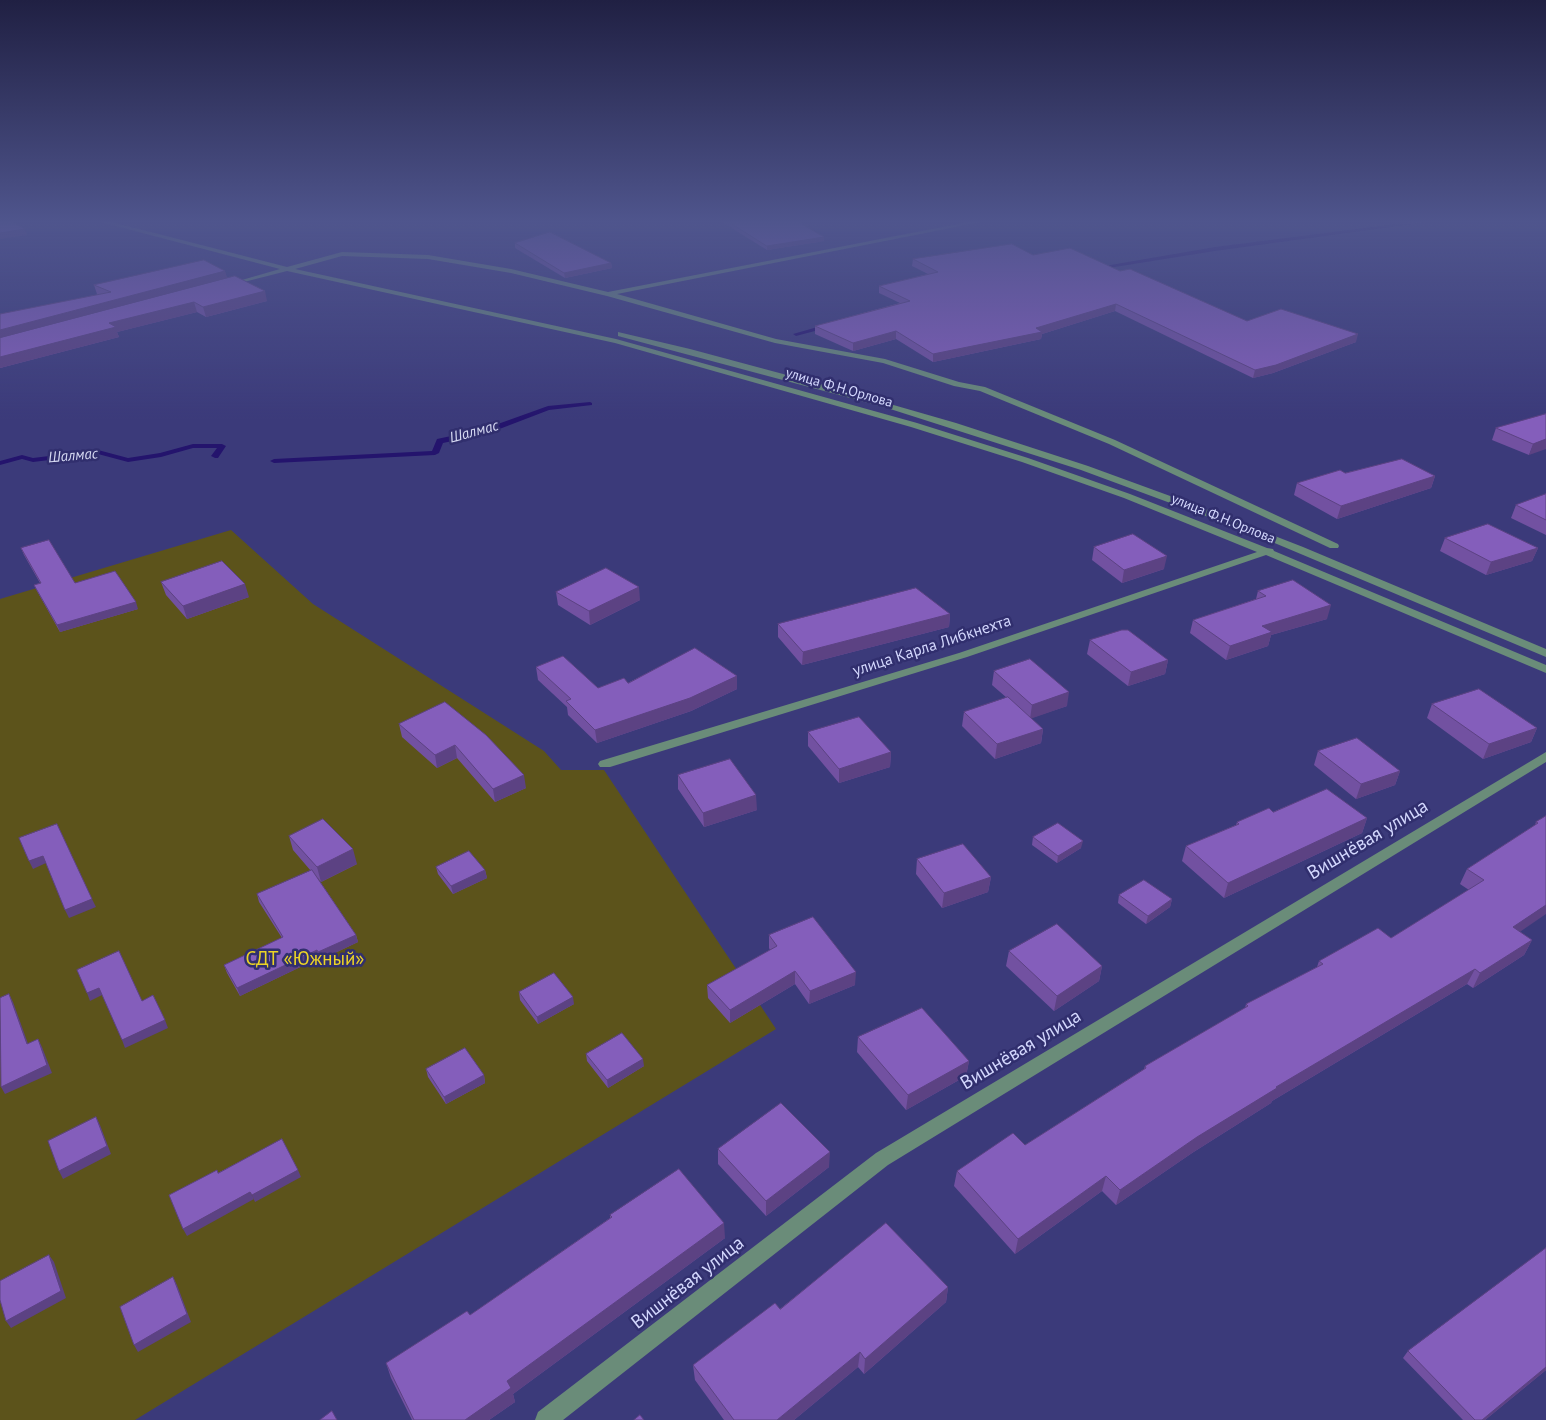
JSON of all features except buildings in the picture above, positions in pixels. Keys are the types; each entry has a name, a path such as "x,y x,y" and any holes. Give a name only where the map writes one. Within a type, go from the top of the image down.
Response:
{"street":[{"path":"219,288 225,286"},
{"name":"улица Ф.Н.Орлова","path":"362,286 616,341 784,387 1025,460 1127,496 1268,552 1546,669"},
{"name":"улица Ф.Н.Орлова","path":"396,286 602,329 789,378 1044,455 1150,491 1546,652"},
{"path":"576,286 775,341 858,354 957,384 982,389 1112,442 1334,546"},
{"path":"609,294 649,286"},
{"name":"улица Карла Либкнехта","path":"605,764 963,655 1268,552 1281,543"},
{"path":"1302,566 1316,557"},
{"name":"Вишнёвая улица","path":"546,1420 882,1160 1546,756"}],"green space":[{"name":"СДТ «Южный»","path":"231,530 313,604 544,751 561,770 604,770 776,1029 135,1420 0,1420 0,599"}],"waterway":[{"name":"Шалмас","path":"796,334 828,326"},
{"name":"Шалмас","path":"274,461 435,453 440,441 486,431 548,408 590,404"},
{"name":"Шалмас","path":"0,463 22,457 33,460 98,452 128,460 161,455 193,446 222,446 215,456"}]}
